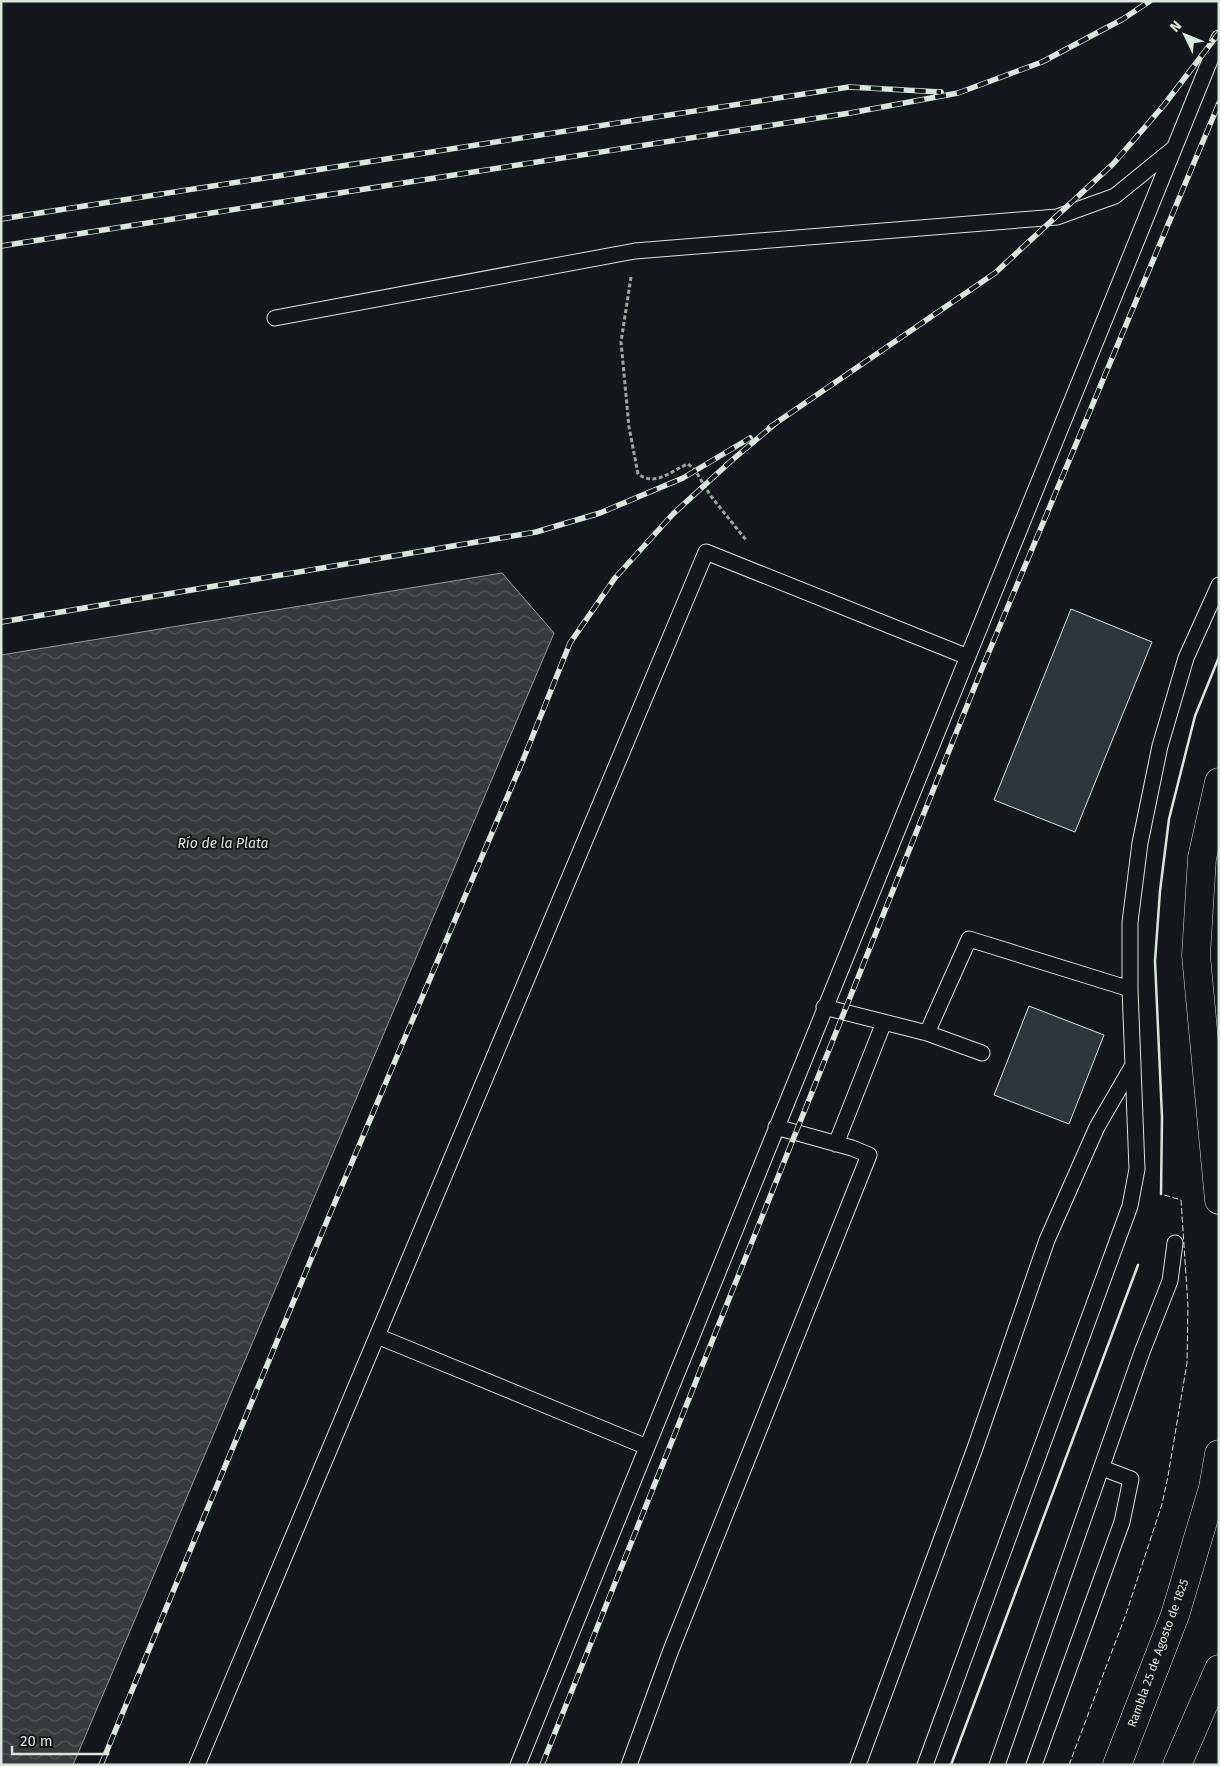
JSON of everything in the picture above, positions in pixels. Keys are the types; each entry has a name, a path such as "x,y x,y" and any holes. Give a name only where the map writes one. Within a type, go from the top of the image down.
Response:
{"main road":[{"path":"1219,782 1202,858 1196,954 1219,1200"},
{"name":"Rambla 25 de Agosto de 1825","path":"1117,1765 1175,1615 1213,1488 1219,1454"},
{"path":"1177,1765 1219,1669"}],"lane":[{"path":"518,1765 824,1007 1219,38"},
{"path":"275,318 635,251 1057,217 1115,196 1175,147"},
{"path":"197,1765 706,552 968,657"},
{"path":"925,1765 1130,1206 1137,1169 1130,989 1130,922 1140,843 1158,756 1186,658 1219,585"},
{"path":"927,1033 970,939 1130,989"},
{"path":"824,1007 927,1033 982,1053"},
{"path":"836,1144 884,1022"},
{"path":"858,1765 975,1448 1047,1240 1097,1127 1133,1065"},
{"path":"630,1765 671,1650 869,1155 852,1148 776,1127"},
{"path":"997,1765 1142,1352 1170,1281 1175,1243"},
{"path":"377,1336 647,1447"},
{"path":"1034,1765 1122,1522 1131,1479 1102,1468"}],"path":[{"path":"635,251 620,342 629,427 638,474 646,479 655,480 688,464 695,470 710,495 751,546"}],"water":[{"name":"Río de la Plata","path":"502,573 554,633 73,1765 1,1765 1,655"}],"building":[{"path":"1071,609 1152,642 1075,832 994,800"},
{"path":"1029,1006 1104,1035 1069,1124 994,1095"}],"railway":[{"path":"1,246 850,113 958,93 1042,62 1123,19 1150,1"},
{"path":"770,427 995,273 1113,164 1164,105 1219,33"},
{"path":"1,219 849,87 941,92"},
{"path":"542,1765 983,666 1219,103"},
{"path":"101,1765 324,1228 523,760 570,643 615,578 673,514 776,423"},
{"path":"1,622 536,532 600,513 683,478 750,438"}],"fence":[{"path":"1069,1765 1126,1614 1162,1504 1187,1363 1188,1306 1181,1200 1161,1194"}],"wall":[{"path":"1161,1194 1162,1117 1155,961 1160,891 1169,819 1195,716 1219,657"},
{"path":"951,1765 1138,1265"}]}
